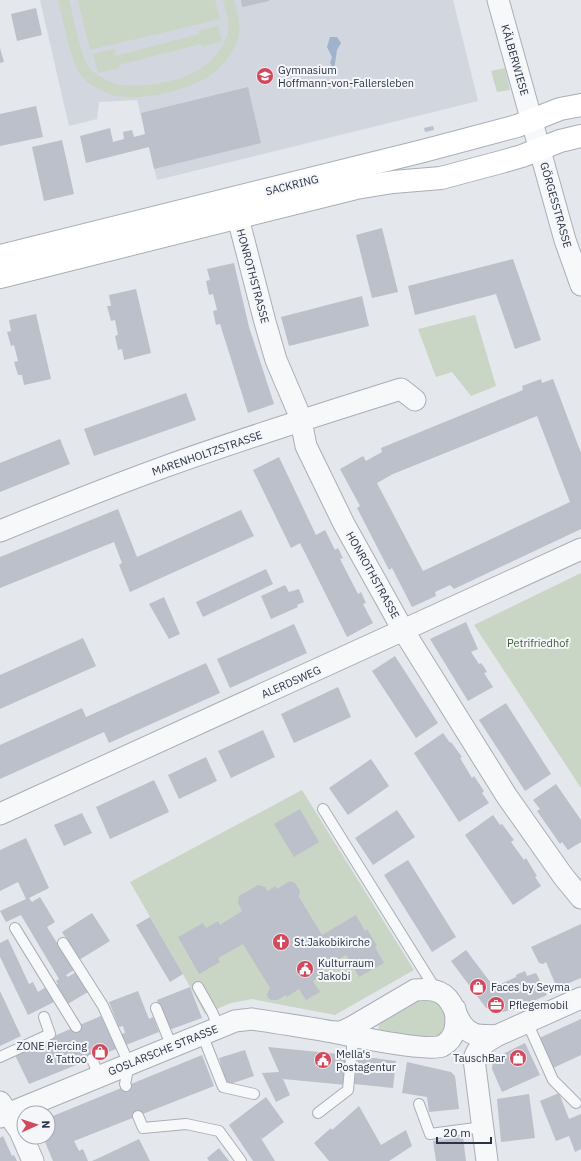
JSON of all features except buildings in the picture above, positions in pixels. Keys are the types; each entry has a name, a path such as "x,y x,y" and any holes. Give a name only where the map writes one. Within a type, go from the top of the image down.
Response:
{"main road":[{"name":"SACKRING","path":"0,256 423,152 494,133 560,109 581,105"},
{"name":"SACKRING","path":"0,277 356,188 393,182 441,178 522,156 560,140 581,136"}],"street":[{"name":"KÄLBERWIESE","path":"498,0 539,148"},
{"name":"GÖRGESSTRASSE","path":"539,148 565,240 581,285"},
{"name":"HONROTHSTRASSE","path":"238,218 276,360 301,421 306,446 344,524 403,630 510,802 563,876 581,898"},
{"name":"MARENHOLTZSTRASSE","path":"0,531 165,467 301,421 401,390 415,400"},
{"name":"ALERDSWEG","path":"0,814 581,549"},
{"name":"GOSLARSCHE STRASSE","path":"332,1032 341,1032 352,1027 415,990 427,988 436,990"},
{"path":"436,990 447,997 465,1027 473,1033 496,1036"},
{"path":"487,1161 474,1059 476,1053 482,1044 496,1036 581,998"},
{"name":"GOSLARSCHE STRASSE","path":"2,1110 95,1068 129,1064 235,1021 252,1019 354,1036 433,1047 441,1046 450,1040 456,1028 457,1022 455,1009"},
{"path":"2,1110 20,1131 33,1161"}],"lane":[{"path":"323,809 436,990"},
{"path":"15,928 76,1027"},
{"path":"63,942 103,1006 129,1064 125,1084 126,1086"},
{"path":"198,987 212,1012 211,1031 223,1086 254,1094"},
{"path":"156,1008 172,1047"},
{"path":"0,1057 50,1034 44,1017"},
{"path":"527,1022 553,1080 576,1104"},
{"path":"318,1113 348,1090 354,1036"},
{"path":"419,1104 430,1134 483,1127"},
{"path":"138,1116 143,1128 186,1124 219,1131 241,1161"}],"shaded area":[{"name":"Gymnasium Hoffmann-von-Fallersleben","path":"40,0 453,0 478,101 157,180 137,100 99,102 97,119 69,126"}],"green space":[{"path":"58,0 69,0 81,47 87,64 91,70 95,74 114,84 129,86 149,85 187,76 205,66 222,47 227,36 227,13 223,0 234,0 239,20 238,39 234,48 223,64 216,71 195,83 183,88 155,95 141,97 117,96 94,87 83,78 79,72 71,52"},
{"path":"78,0 215,0 220,19 90,50"},
{"path":"218,26 222,41 202,47 201,44 119,65 119,68 98,73 93,54 114,49 116,56 199,34 198,31"},
{"path":"505,68 510,90 497,92 491,71"},
{"path":"475,315 496,386 471,396 452,372 436,377 418,329"},
{"name":"Petrifriedhof","path":"581,573 581,788 474,625"},
{"path":"302,790 414,970 335,1015 252,999 231,1003 205,1014 130,882"},
{"path":"416,997 433,997 448,1015 446,1031 434,1041 379,1031 378,1020"}],"water":[{"path":"330,37 337,37 341,43 337,50 334,70 330,63 332,57 327,47"}],"place":[{"name":"Gymnasium Hoffmann-von-Fallersleben","path":"265,76"},
{"name":"St.Jakobikirche","path":"281,942"},
{"name":"Kulturraum Jakobi","path":"305,969"},
{"name":"Faces by Seyma","path":"478,987"},
{"name":"Pflegemobil","path":"496,1005"},
{"name":"ZONE Piercing & Tattoo","path":"100,1052"},
{"name":"TauschBar","path":"518,1058"},
{"name":"Mella's Postagentur","path":"323,1060"}]}
